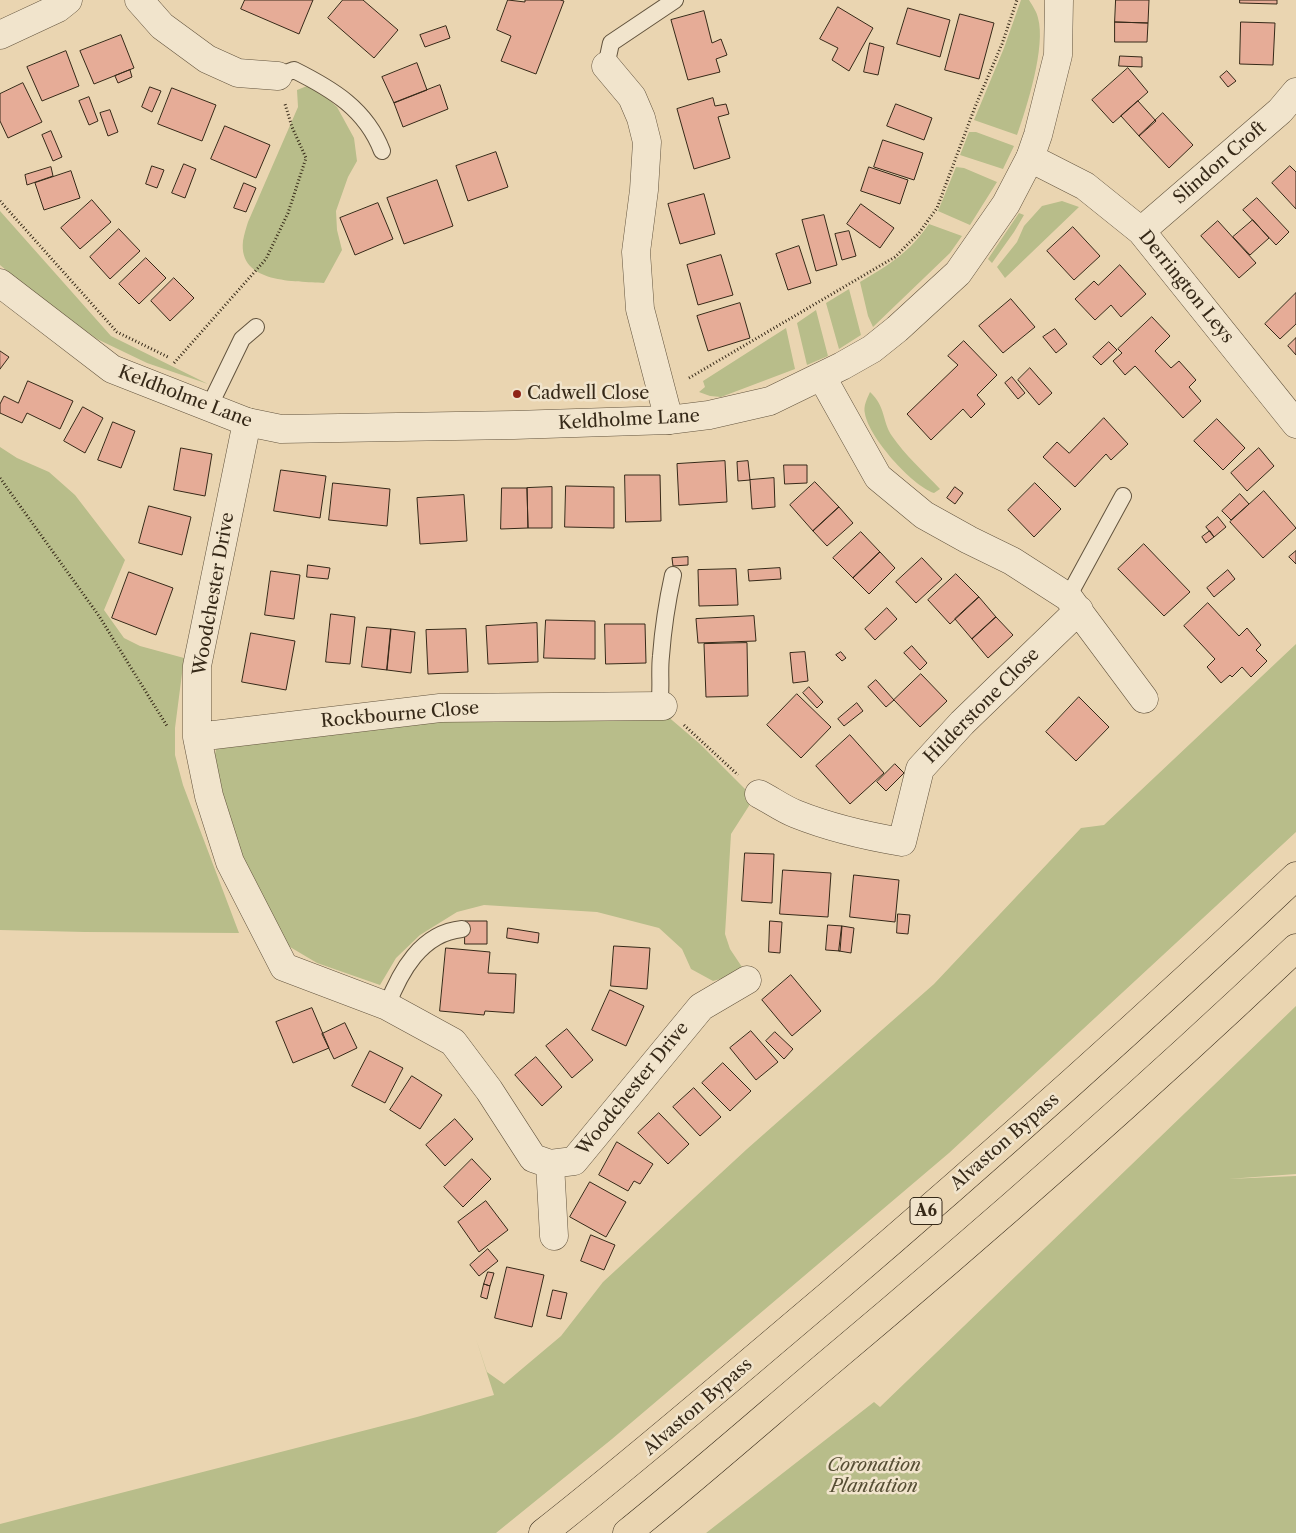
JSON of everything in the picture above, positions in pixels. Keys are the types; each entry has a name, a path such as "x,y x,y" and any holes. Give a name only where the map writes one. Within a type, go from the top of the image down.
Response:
{"highway":[{"name":"Alvaston Bypass","path":"543,1533 628,1467 962,1180 1190,977 1296,876"},
{"path":"627,1533 944,1266 1090,1137 1296,948"}],"street":[{"path":"0,35 58,8 68,0"},
{"path":"139,0 162,26 206,59 238,73 278,76"},
{"name":"Keldholme Lane","path":"0,283 112,370 247,422 281,429 669,420 709,415 770,401 822,377 872,350 897,330 958,273 1006,204 1030,158 1038,135 1058,55 1059,0"},
{"path":"606,66 632,97 641,118 647,142 644,190 636,252 640,309 669,420"},
{"name":"Slindon Croft","path":"1141,231 1280,111 1296,92"},
{"name":"Derrington Leys","path":"1030,158 1085,186 1141,231 1293,416"},
{"path":"822,377 878,476 924,515 1012,561 1073,604 1144,699"},
{"name":"Woodchester Drive","path":"247,422 197,666 198,741 209,796 230,862 284,967 387,1006 453,1042 489,1090 532,1158 550,1164 574,1161 701,1007 747,980"},
{"name":"Hilderstone Close","path":"759,794 795,813 828,826 866,836 902,842 920,769 1073,604"},
{"name":"Rockbourne Close","path":"198,741 440,708 661,706"},
{"path":"550,1164 554,1236"}],"lane":[{"path":"606,66 611,42 675,0"},
{"path":"278,76 294,70 340,96 358,113 375,135 382,151"},
{"path":"209,407 242,339 256,327"},
{"path":"1073,604 1123,496"},
{"path":"661,706 661,658 673,575"},
{"path":"387,1006 396,982 412,958 428,942 449,930 462,929"}],"path":[{"path":"662,394 895,257 919,234 937,208 975,107 1002,44 1017,0"},
{"path":"153,386 266,259 288,212 306,158 292,127 278,76"},
{"path":"0,201 117,332 221,383"},
{"path":"0,478 99,616 178,744 198,741"},
{"path":"661,706 759,794"}],"green space":[{"path":"1021,0 1029,0 1037,13 1040,44 1026,109 1017,135 974,120 1004,48"},
{"path":"312,84 337,107 354,138 357,161 348,177 336,211 337,230 342,250 324,283 285,280 259,273 250,265 244,255 243,241 248,222 298,107 297,90"},
{"path":"969,132 976,132 1014,146 1003,169 960,155"},
{"path":"956,167 964,168 997,182 970,225 938,211"},
{"path":"1062,201 1079,207 1005,278 997,267 1017,242 1024,226 1042,206"},
{"path":"0,211 111,336 208,384 147,363 97,339 42,300 0,265"},
{"path":"1019,213 1024,215 992,263 988,259"},
{"path":"929,224 962,236 950,253 873,327 868,316 860,282 898,257 914,243"},
{"path":"849,289 861,335 839,349 826,303"},
{"path":"816,310 828,356 807,365 797,323"},
{"path":"786,328 795,369 721,397 699,392 705,387 703,381"},
{"path":"870,392 879,403 889,430 897,443 940,489 934,493 914,481 892,459 874,435 865,414 865,405"},
{"path":"0,447 17,458 49,472 75,495 125,560 104,610 124,638 140,646 184,658 175,728 175,755 183,785 239,933 0,930"},
{"path":"1296,644 1296,832 949,1153 612,1439 496,1533 0,1533 0,1524 417,1417 494,1395 476,1339 487,1372 504,1384 561,1336 603,1282 747,1149 934,984 1081,828 1104,825"},
{"path":"659,709 700,744 754,798 731,834 725,934 730,949 742,967 731,976 713,981 691,969 682,949 659,928 597,912 484,905 457,912 420,935 396,958 380,985 317,963 285,944 248,875 212,763 217,747 439,712"},
{"name":"Coronation Plantation","path":"1296,1006 1296,1174 1228,1179 1296,1176 1296,1533 706,1533 874,1402 880,1407"}],"building":[{"path":"245,0 313,0 299,34 241,9"},
{"path":"343,0 363,0 398,30 374,58 328,18"},
{"path":"508,0 525,2 525,0 564,1 536,74 501,61 511,36 497,30"},
{"path":"1116,0 1149,0 1148,23 1115,22"},
{"path":"1240,0 1277,0 1277,4 1240,3"},
{"path":"838,7 873,28 849,71 832,60 838,48 820,39"},
{"path":"908,8 950,20 940,57 897,44"},
{"path":"704,11 712,43 721,39 727,55 716,59 720,72 688,80 671,20"},
{"path":"960,14 994,23 979,79 945,70"},
{"path":"1115,22 1148,23 1147,42 1115,42"},
{"path":"1241,22 1275,23 1273,65 1240,64"},
{"path":"446,26 450,38 425,47 420,35"},
{"path":"121,35 134,68 94,84 80,51"},
{"path":"870,43 884,47 878,75 864,72"},
{"path":"66,51 79,86 42,101 27,67"},
{"path":"1120,56 1142,57 1142,67 1119,66"},
{"path":"417,63 427,90 394,103 382,77"},
{"path":"1128,68 1148,92 1113,123 1092,100"},
{"path":"130,70 132,77 118,83 115,76"},
{"path":"1227,71 1236,81 1228,87 1220,77"},
{"path":"23,83 42,122 8,138 0,121 0,94"},
{"path":"440,85 448,109 403,127 394,103"},
{"path":"150,87 161,91 152,112 142,107"},
{"path":"172,88 216,105 202,141 158,124"},
{"path":"89,97 98,121 89,125 79,101"},
{"path":"713,98 715,106 726,104 729,114 718,117 730,158 694,169 677,109"},
{"path":"1138,101 1156,121 1139,136 1121,116"},
{"path":"896,104 932,118 924,140 887,126"},
{"path":"110,110 118,132 108,136 100,113"},
{"path":"1163,113 1193,145 1169,168 1139,136"},
{"path":"225,126 270,145 256,178 211,159"},
{"path":"51,131 62,157 53,161 42,135"},
{"path":"883,140 923,153 914,180 874,167"},
{"path":"496,152 508,187 468,201 456,166"},
{"path":"184,164 196,169 185,198 172,193"},
{"path":"152,166 164,170 157,188 146,184"},
{"path":"1290,166 1296,172 1296,209 1272,183"},
{"path":"51,167 53,176 27,185 25,175"},
{"path":"869,167 908,180 900,204 861,191"},
{"path":"71,171 80,198 44,210 35,183"},
{"path":"437,180 453,226 404,244 387,198"},
{"path":"244,183 256,188 246,212 234,208"},
{"path":"704,194 715,234 680,244 668,204"},
{"path":"1257,198 1289,232 1276,245 1243,210"},
{"path":"92,200 111,222 80,249 61,228"},
{"path":"378,203 393,239 355,255 340,218"},
{"path":"861,204 894,228 880,248 847,224"},
{"path":"824,215 837,265 816,271 802,220"},
{"path":"1253,220 1269,238 1250,255 1233,237"},
{"path":"1218,221 1256,263 1239,278 1201,236"},
{"path":"1073,227 1100,256 1074,280 1047,251"},
{"path":"119,229 140,251 110,279 90,257"},
{"path":"849,231 856,256 842,260 835,234"},
{"path":"799,246 811,283 788,290 776,254"},
{"path":"721,255 733,295 698,305 687,265"},
{"path":"146,258 166,278 139,304 119,284"},
{"path":"1120,265 1146,294 1121,317 1111,305 1095,320 1075,299 1094,281 1098,285"},
{"path":"174,278 194,298 170,321 151,301"},
{"path":"1296,293 1296,324 1280,339 1265,324"},
{"path":"1011,299 1035,327 1003,353 979,326"},
{"path":"740,303 750,338 708,351 697,316"},
{"path":"1152,317 1170,336 1155,351 1171,368 1179,361 1196,380 1189,387 1201,401 1183,418 1135,366 1125,375 1113,361 1122,353 1118,349"},
{"path":"1055,329 1067,344 1056,353 1043,337"},
{"path":"1296,338 1296,355 1288,346"},
{"path":"964,341 997,375 977,395 985,404 971,418 963,409 931,440 907,414 958,365 948,356"},
{"path":"1109,342 1117,350 1101,365 1093,357"},
{"path":"0,351 9,357 0,369"},
{"path":"1030,368 1052,393 1039,405 1018,380"},
{"path":"1012,377 1025,393 1018,399 1005,383"},
{"path":"28,381 73,401 60,429 27,413 22,423 0,413 0,404 4,396 18,403"},
{"path":"83,407 103,418 85,453 64,441"},
{"path":"1104,418 1128,444 1111,460 1106,454 1075,487 1043,457 1057,442 1069,453"},
{"path":"1217,419 1245,448 1223,470 1194,441"},
{"path":"113,422 135,431 121,468 98,460"},
{"path":"181,448 212,454 205,496 174,490"},
{"path":"1259,448 1274,466 1247,491 1231,473"},
{"path":"725,461 727,502 679,505 677,464"},
{"path":"748,461 750,480 738,481 737,462"},
{"path":"784,465 807,465 807,483 785,484"},
{"path":"281,470 326,476 320,518 274,511"},
{"path":"625,475 660,475 661,521 626,522"},
{"path":"774,478 775,507 752,509 750,480"},
{"path":"815,482 839,507 813,531 790,505"},
{"path":"333,483 390,489 387,526 329,520"},
{"path":"1035,483 1061,509 1034,537 1008,510"},
{"path":"566,486 614,487 614,528 565,527"},
{"path":"552,487 552,528 528,528 527,488"},
{"path":"955,487 963,493 955,504 947,498"},
{"path":"502,488 527,488 528,528 501,529"},
{"path":"1264,491 1296,528 1263,558 1230,522"},
{"path":"1240,494 1249,504 1231,520 1222,511"},
{"path":"464,495 467,541 420,544 417,498"},
{"path":"149,506 191,517 182,555 139,543"},
{"path":"839,507 853,523 827,546 813,531"},
{"path":"1218,517 1226,527 1214,537 1206,527"},
{"path":"1210,531 1214,537 1206,543 1202,537"},
{"path":"861,532 880,552 853,578 833,558"},
{"path":"1144,544 1190,592 1164,616 1118,569"},
{"path":"1296,551 1296,564 1289,557"},
{"path":"880,552 895,568 869,594 853,578"},
{"path":"688,557 688,565 673,566 672,558"},
{"path":"922,558 942,579 916,603 896,582"},
{"path":"308,565 330,568 328,579 307,577"},
{"path":"780,568 781,579 749,581 748,570"},
{"path":"736,569 738,605 699,606 698,570"},
{"path":"1228,570 1235,579 1214,597 1207,588"},
{"path":"271,571 300,575 294,619 265,615"},
{"path":"129,572 173,588 156,635 112,618"},
{"path":"956,574 979,597 950,624 928,600"},
{"path":"979,597 996,617 972,639 955,619"},
{"path":"1208,603 1239,636 1247,628 1261,645 1256,650 1267,661 1251,677 1242,667 1232,677 1230,675 1221,683 1207,667 1215,659 1184,626"},
{"path":"887,608 897,619 875,640 865,629"},
{"path":"331,614 355,617 350,664 326,662"},
{"path":"754,616 756,641 698,643 696,619"},
{"path":"996,617 1013,635 988,658 972,639"},
{"path":"546,620 595,621 595,659 544,658"},
{"path":"537,623 538,662 488,664 486,626"},
{"path":"605,624 645,624 646,663 606,664"},
{"path":"367,627 391,629 387,670 362,667"},
{"path":"391,629 415,632 411,673 387,670"},
{"path":"466,629 468,672 428,674 426,630"},
{"path":"251,633 295,641 286,690 242,682"},
{"path":"747,643 748,696 706,697 704,644"},
{"path":"912,646 927,663 920,670 904,653"},
{"path":"805,652 808,681 793,683 790,653"},
{"path":"841,652 846,658 842,661 836,655"},
{"path":"921,674 947,701 920,727 894,700"},
{"path":"876,680 894,700 886,707 868,687"},
{"path":"809,687 823,702 817,708 803,693"},
{"path":"797,694 831,727 801,758 767,725"},
{"path":"1079,697 1109,727 1076,761 1046,732"},
{"path":"857,703 863,711 844,726 838,719"},
{"path":"850,735 884,773 850,804 816,766"},
{"path":"895,764 904,773 886,791 877,782"},
{"path":"745,853 774,854 772,903 742,901"},
{"path":"783,870 831,873 828,917 780,914"},
{"path":"854,875 899,880 895,922 850,917"},
{"path":"898,914 910,915 908,934 897,933"},
{"path":"465,921 487,921 487,944 465,944"},
{"path":"770,921 782,922 780,953 769,952"},
{"path":"828,925 842,926 840,951 826,950"},
{"path":"842,926 854,928 851,953 839,951"},
{"path":"508,928 539,933 538,943 507,938"},
{"path":"614,946 650,948 647,989 611,986"},
{"path":"446,948 490,952 488,973 516,974 514,1013 485,1011 484,1015 440,1011"},
{"path":"791,975 821,1011 792,1036 762,1000"},
{"path":"610,990 644,1006 626,1046 592,1030"},
{"path":"312,1008 329,1048 293,1063 276,1022"},
{"path":"345,1023 357,1048 334,1059 322,1034"},
{"path":"567,1029 593,1060 572,1078 546,1046"},
{"path":"751,1031 778,1062 756,1080 730,1048"},
{"path":"775,1032 793,1049 784,1059 766,1041"},
{"path":"370,1051 403,1068 385,1103 352,1086"},
{"path":"536,1057 562,1087 542,1106 515,1075"},
{"path":"723,1063 751,1091 730,1111 702,1083"},
{"path":"412,1076 442,1095 420,1129 390,1110"},
{"path":"694,1088 721,1117 700,1136 673,1107"},
{"path":"659,1113 689,1144 668,1164 638,1133"},
{"path":"455,1119 473,1139 445,1166 426,1145"},
{"path":"617,1142 653,1164 640,1184 634,1181 628,1191 599,1175"},
{"path":"472,1159 491,1179 463,1207 444,1187"},
{"path":"590,1182 626,1202 606,1237 570,1217"},
{"path":"486,1201 508,1230 479,1252 458,1222"},
{"path":"591,1235 615,1245 604,1270 581,1261"},
{"path":"488,1249 498,1261 479,1276 470,1265"},
{"path":"507,1267 544,1275 532,1327 495,1318"},
{"path":"488,1272 494,1273 490,1286 484,1284"},
{"path":"484,1284 490,1286 487,1299 481,1297"},
{"path":"553,1290 567,1293 561,1319 547,1316"}],"place":[{"name":"Cadwell Close","path":"517,394"}]}
